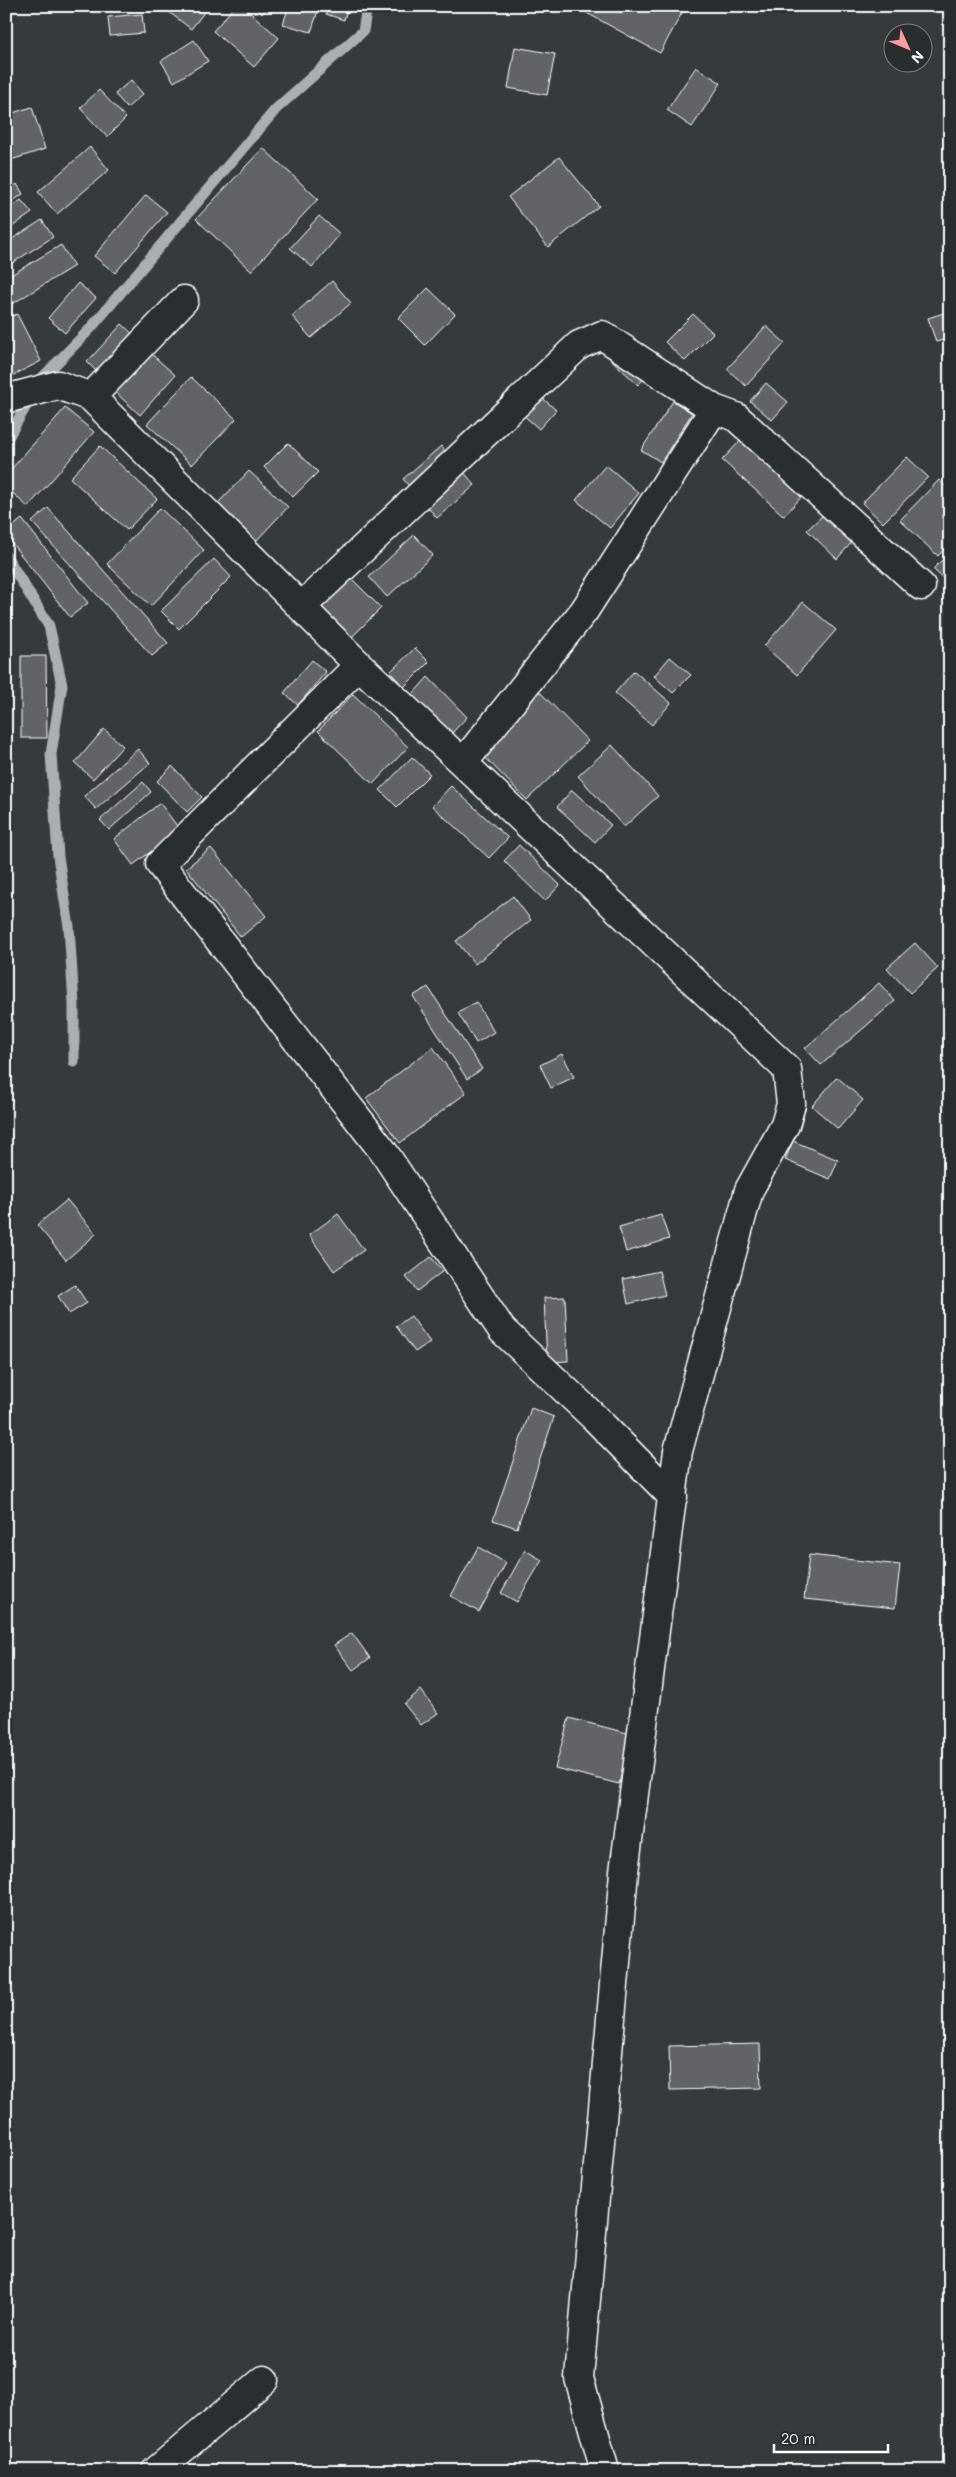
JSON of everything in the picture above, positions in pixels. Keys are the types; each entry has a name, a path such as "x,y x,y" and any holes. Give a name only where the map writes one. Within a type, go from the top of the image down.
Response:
{"street":[{"path":"91,396 184,300"},
{"path":"301,607 579,345 602,335 714,409 736,417 921,586"},
{"path":"6,399 58,385 91,396 359,664 787,1069 791,1104 785,1125 749,1190 678,1451 624,1872 579,2378 605,2471"},
{"path":"463,763 584,611 714,409"},
{"path":"359,664 160,864 383,1151 502,1330 595,1418 673,1497"},
{"path":"156,2471 264,2380"}],"building":[{"path":"167,6 209,6 191,29 165,9"},
{"path":"235,6 243,6 279,38 254,67 213,31"},
{"path":"254,6 269,6 262,14"},
{"path":"289,6 303,6 318,11 311,32 283,24"},
{"path":"328,6 348,6 344,20 326,14"},
{"path":"574,6 675,6 683,11 660,53"},
{"path":"142,14 144,33 110,36 108,17"},
{"path":"194,40 208,61 174,82 161,61"},
{"path":"515,47 555,54 547,95 508,88"},
{"path":"696,67 721,83 692,127 667,110"},
{"path":"131,80 143,94 127,108 115,94"},
{"path":"99,90 126,118 107,137 80,108"},
{"path":"32,107 45,149 11,160 6,146 6,115"},
{"path":"90,147 109,170 57,214 38,192"},
{"path":"263,148 318,199 251,271 196,219"},
{"path":"559,157 599,206 548,247 508,197"},
{"path":"6,159 13,166 6,173"},
{"path":"17,184 23,194 6,206 6,191"},
{"path":"146,195 167,212 115,273 94,256"},
{"path":"21,200 32,213 6,231 6,211"},
{"path":"319,216 340,234 312,267 290,248"},
{"path":"42,220 53,237 6,267 6,243"},
{"path":"61,245 74,266 12,304 6,293 6,278"},
{"path":"332,281 351,303 311,338 292,316"},
{"path":"78,283 96,298 65,333 48,318"},
{"path":"428,288 455,314 425,345 398,318"},
{"path":"950,311 950,338 936,342 928,318"},
{"path":"17,314 41,361 6,379 6,319"},
{"path":"693,314 713,333 685,361 665,342"},
{"path":"122,324 138,339 102,377 87,362"},
{"path":"766,326 785,343 746,386 727,369"},
{"path":"600,349 654,368 638,385"},
{"path":"148,351 175,375 140,415 113,390"},
{"path":"191,377 236,419 192,465 147,424"},
{"path":"766,383 788,402 772,420 750,401"},
{"path":"537,393 556,410 539,429 520,412"},
{"path":"673,401 692,413 661,462 641,450"},
{"path":"65,408 94,432 28,507 6,487 6,475"},
{"path":"743,438 805,493 784,516 722,460"},
{"path":"288,443 318,472 293,497 264,467"},
{"path":"100,446 157,499 127,530 70,478"},
{"path":"441,446 475,485 437,518 403,479"},
{"path":"907,457 928,477 883,523 862,503"},
{"path":"606,465 639,493 610,528 576,500"},
{"path":"249,471 288,507 255,542 216,505"},
{"path":"939,480 950,491 950,543 938,556 900,520"},
{"path":"48,508 168,643 152,656 32,522"},
{"path":"160,508 204,550 151,606 107,564"},
{"path":"824,514 852,542 837,559 807,530"},
{"path":"22,519 88,603 70,617 6,536 6,532"},
{"path":"414,535 433,555 387,597 369,577"},
{"path":"950,552 950,583 949,584 933,569"},
{"path":"214,559 231,577 179,629 161,611"},
{"path":"337,564 381,608 351,638 307,594"},
{"path":"803,602 836,630 797,675 764,646"},
{"path":"415,648 429,662 404,687 390,672"},
{"path":"21,656 46,656 47,738 21,738"},
{"path":"670,657 691,675 673,693 654,676"},
{"path":"312,660 326,672 298,705 284,693"},
{"path":"634,671 671,703 652,725 615,693"},
{"path":"428,677 467,717 451,734 412,695"},
{"path":"526,678 588,741 527,800 465,737"},
{"path":"353,694 408,747 373,784 318,731"},
{"path":"104,729 123,746 93,779 75,763"},
{"path":"612,745 658,796 624,827 578,776"},
{"path":"138,749 150,763 96,809 84,796"},
{"path":"412,757 430,774 397,807 380,790"},
{"path":"172,766 202,797 187,812 157,781"},
{"path":"143,782 151,792 109,830 100,820"},
{"path":"451,786 508,838 489,858 432,806"},
{"path":"572,790 611,825 595,842 557,807"},
{"path":"160,803 180,830 133,865 114,839"},
{"path":"519,845 560,885 545,901 504,861"},
{"path":"211,848 266,916 241,937 186,868"},
{"path":"513,896 531,920 475,964 456,941"},
{"path":"915,943 938,968 910,993 887,968"},
{"path":"879,983 895,1001 821,1065 805,1048"},
{"path":"428,987 482,1069 467,1079 413,996"},
{"path":"476,1002 494,1032 476,1043 458,1013"},
{"path":"433,1047 466,1093 400,1143 366,1098"},
{"path":"562,1054 574,1077 551,1088 540,1065"},
{"path":"837,1077 863,1100 838,1129 812,1106"},
{"path":"793,1141 838,1160 830,1179 785,1160"},
{"path":"67,1200 96,1234 66,1260 37,1225"},
{"path":"338,1214 364,1250 334,1271 309,1235"},
{"path":"661,1215 669,1239 626,1252 619,1227"},
{"path":"431,1257 443,1271 417,1291 406,1277"},
{"path":"659,1271 665,1295 628,1304 623,1279"},
{"path":"75,1285 87,1303 69,1314 58,1296"},
{"path":"565,1297 568,1361 547,1362 544,1298"},
{"path":"411,1316 430,1342 415,1352 396,1326"},
{"path":"531,1408 554,1417 517,1528 493,1520"},
{"path":"478,1547 506,1563 479,1612 451,1596"},
{"path":"525,1550 542,1560 517,1602 501,1593"},
{"path":"809,1555 900,1565 895,1608 804,1599"},
{"path":"352,1633 370,1658 353,1670 334,1645"},
{"path":"421,1690 438,1713 421,1725 404,1704"},
{"path":"569,1718 631,1734 619,1784 555,1768"},
{"path":"760,2044 761,2088 670,2090 669,2046"}],"waterway":[{"path":"6,441 42,378 90,329 276,109 363,31 367,6"},
{"path":"6,556 49,626 62,685 51,754 58,856 69,927 74,1004 74,1062"}]}
